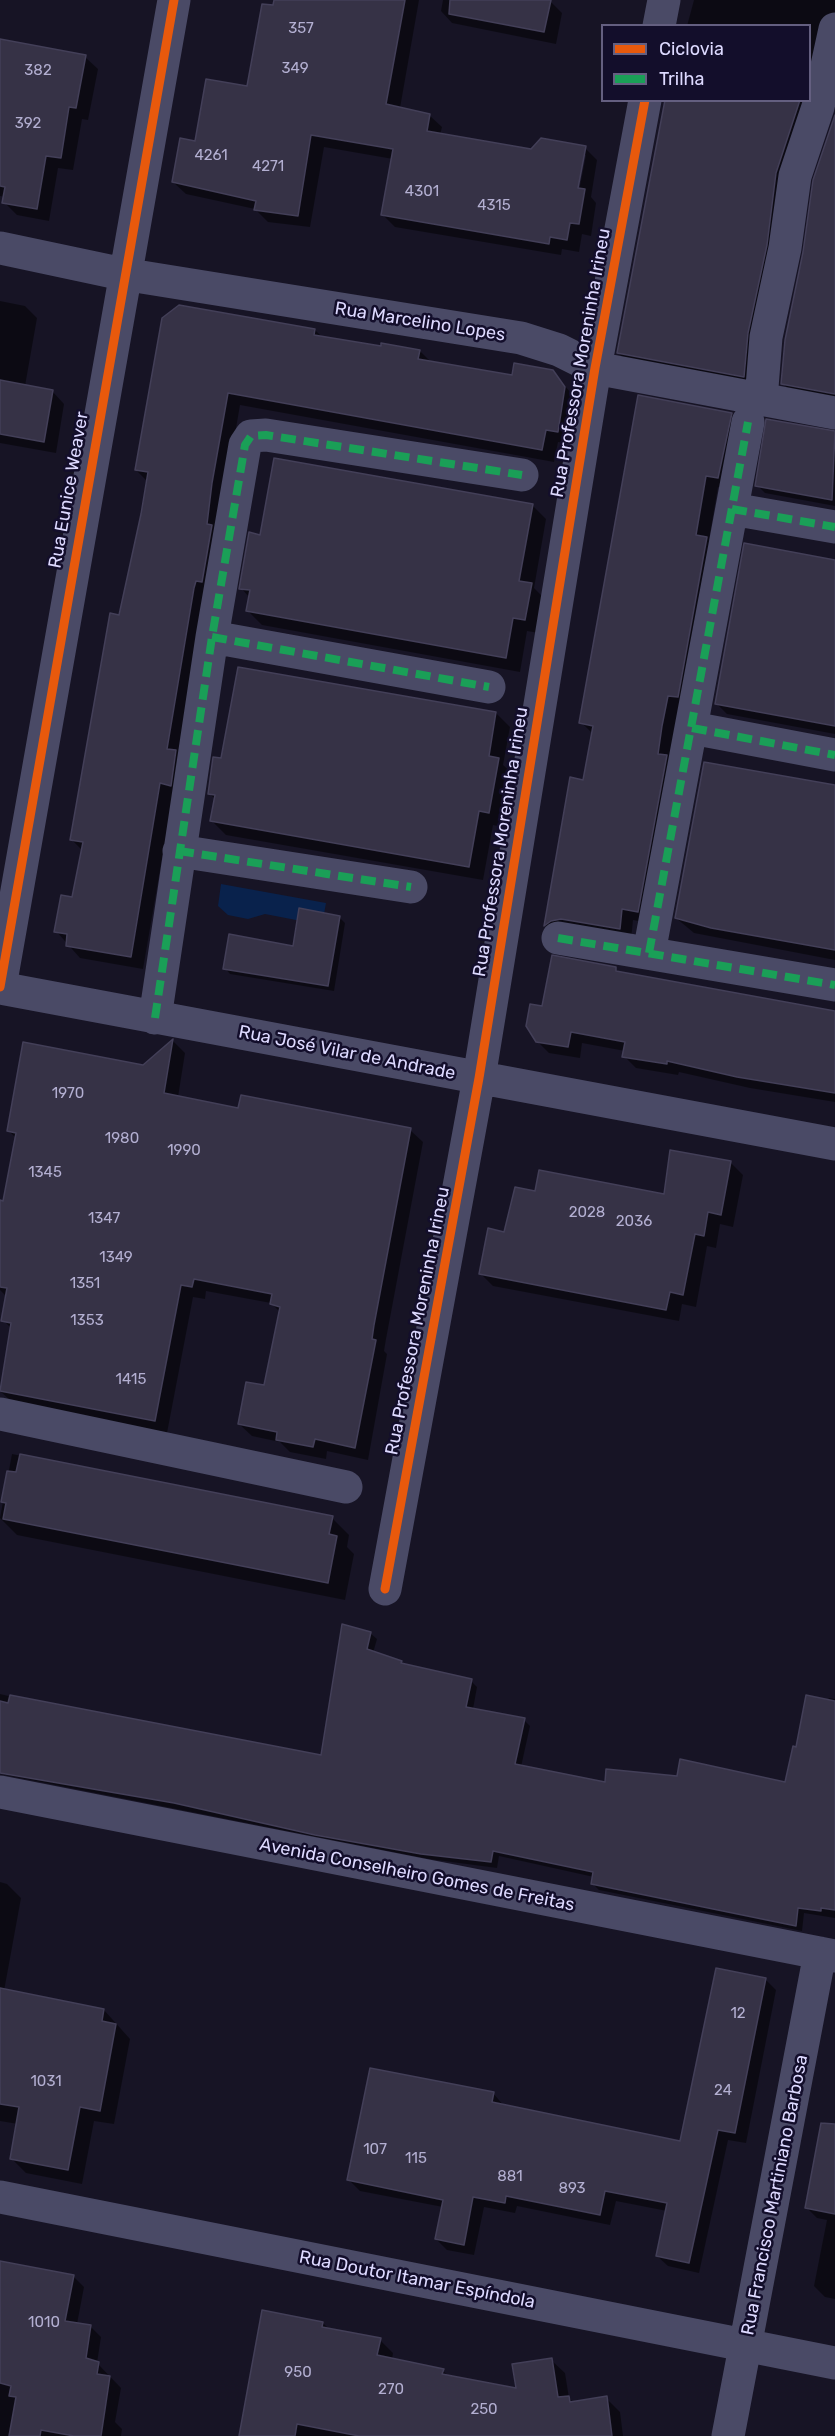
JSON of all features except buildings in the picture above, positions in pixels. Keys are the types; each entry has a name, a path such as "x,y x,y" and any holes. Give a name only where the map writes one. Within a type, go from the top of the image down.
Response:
{"street":[{"name":"Rua Eunice Weaver","path":"0,987 123,274 174,0"},
{"path":"659,24 664,0"},
{"path":"649,953 732,509 755,411 766,337 785,248 795,176 830,80 835,29"},
{"name":"Rua Professora Moreninha Irineu","path":"385,1588 479,1078 594,368 645,102"},
{"name":"Rua Marcelino Lopes","path":"0,248 123,274 521,338 559,350 594,368 755,411 835,413"},
{"path":"155,1018 212,637 245,445 251,436 266,435 522,475"},
{"path":"732,509 835,527"},
{"path":"212,637 489,687"},
{"path":"692,728 835,755"},
{"path":"179,851 411,886"},
{"path":"558,938 835,985"},
{"name":"Rua José Vilar de Andrade","path":"0,987 155,1018 835,1144"},
{"path":"0,1414 346,1487"},
{"name":"Avenida Conselheiro Gomes de Freitas","path":"0,1792 827,1955"},
{"name":"Rua Francisco Martiniano Barbosa","path":"728,2436 827,1955"},
{"name":"Rua Doutor Itamar Espíndola","path":"0,2197 835,2363"}],"water":[{"path":"221,884 326,903 322,925 265,914 248,919 228,915 218,906"}],"marked path":[{"path":"649,953 748,422"},
{"path":"155,1018 212,637 245,445 251,436 266,435 522,475"},
{"path":"732,509 835,527"},
{"path":"212,637 489,687"},
{"path":"692,728 835,755"},
{"path":"179,851 411,887"},
{"path":"558,938 835,985"}],"cycle path":[{"path":"0,987 174,0"},
{"path":"385,1589 479,1078 595,368 645,102"}]}
